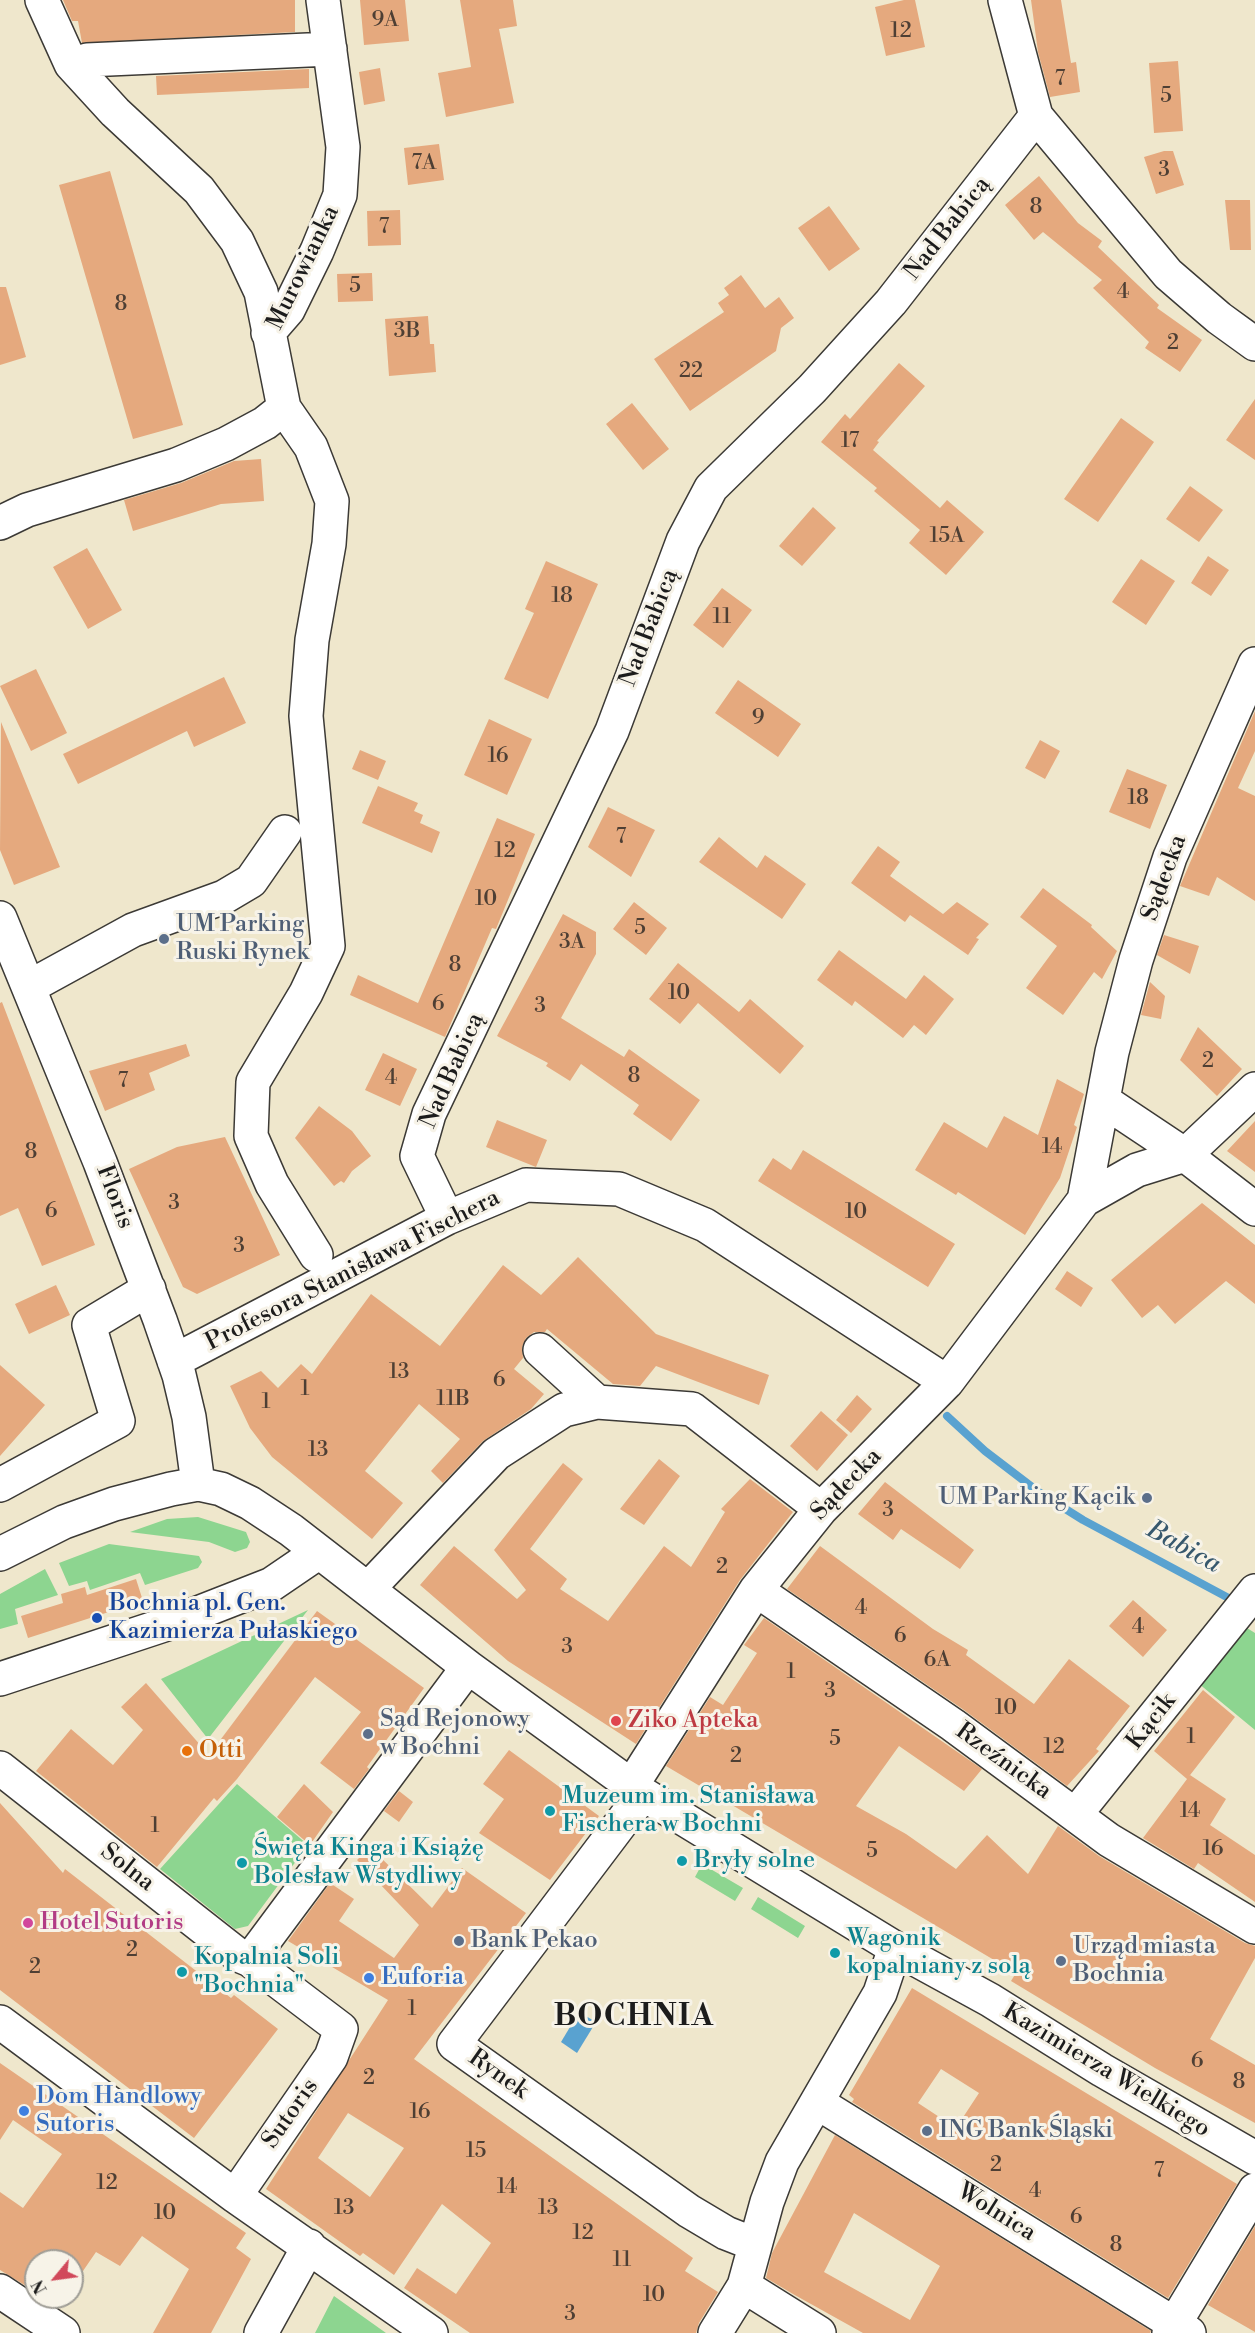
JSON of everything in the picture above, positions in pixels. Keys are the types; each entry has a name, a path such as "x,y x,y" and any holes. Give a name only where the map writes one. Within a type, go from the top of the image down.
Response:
{"street":[{"path":"42,0 71,64 115,112 200,190 237,241 261,292 268,333"},
{"name":"Murowianka","path":"284,408 268,333 288,310 321,242 340,195 343,147 324,0"},
{"path":"1005,0 1036,116 1168,274 1219,318 1255,344"},
{"path":"87,60 330,49"},
{"name":"Nad Babicą","path":"447,1218 417,1156 429,1114 612,731 683,541 711,488 812,389 891,302 1036,116"},
{"path":"0,523 27,510 186,460 226,444 265,423 284,408 311,447 332,501 329,544 312,640 306,716 328,946 306,993 253,1082 251,1136 272,1184 316,1255"},
{"name":"Sądecka","path":"1084,1200 1112,1052 1136,960 1170,857 1255,664"},
{"path":"17,980 133,930 224,897 251,881 285,832"},
{"name":"Floris","path":"0,918 17,980 149,1288 174,1361 189,1417 198,1484"},
{"path":"1185,1155 1255,1089"},
{"path":"1104,1101 1185,1155 1255,1209"},
{"name":"Sądecka","path":"637,1790 756,1590 821,1509 947,1382 1084,1200 1137,1170 1185,1155"},
{"name":"Profesora Stanisława Fischera","path":"174,1361 447,1218 526,1185 619,1189 705,1226 947,1382"},
{"path":"0,1485 118,1421 89,1324 149,1288"},
{"path":"540,1350 597,1402"},
{"path":"368,1589 496,1454 564,1410 597,1402 692,1409 821,1509"},
{"path":"0,1554 64,1522 114,1504 198,1484 221,1489 250,1503 319,1552 468,1667 637,1790 895,1948 880,1993 782,2162 754,2244 744,2286 715,2333"},
{"path":"0,1679 185,1618 272,1584 319,1552"},
{"name":"Rzeźnicka","path":"756,1590 962,1732 1109,1840 1255,1927"},
{"name":"Kącik","path":"1075,1815 1255,1592"},
{"path":"250,1960 468,1667"},
{"name":"Solna","path":"0,1768 238,1955 250,1960 341,2029"},
{"name":"Rynek","path":"637,1790 454,2044 689,2211 726,2233 754,2244"},
{"name":"Kazimierza Wielkiego","path":"895,1948 990,2000 1102,2070 1255,2158"},
{"path":"0,2022 235,2196 431,2333"},
{"name":"Sutoris","path":"235,2196 331,2057 341,2029"},
{"name":"Wolnica","path":"818,2103 1178,2330"},
{"path":"1178,2330 1255,2190"},
{"path":"261,2333 309,2246"},
{"path":"744,2286 819,2333"},
{"path":"0,2291 63,2333"}],"green space":[{"path":"198,1517 246,1532 250,1542 247,1548 235,1552 209,1542 130,1532 167,1519"},
{"path":"109,1544 199,1556 202,1562 198,1568 145,1585 140,1573 90,1590 87,1581 69,1586 59,1563"},
{"path":"45,1569 58,1595 15,1609 18,1624 0,1629 0,1594"},
{"path":"308,1610 208,1739 161,1679"},
{"path":"1247,1628 1255,1633 1255,1730 1198,1683"},
{"path":"237,1784 308,1845 248,1926 235,1929 160,1869"},
{"path":"702,1864 743,1888 735,1901 695,1877"},
{"path":"758,1897 805,1926 798,1938 751,1909"},
{"path":"334,2296 386,2333 315,2333"}],"water":[{"path":"579,2012 596,2022 577,2053 561,2042"}],"building":[{"path":"63,0 295,0 295,32 82,43 78,21 72,21"},
{"path":"360,0 405,0 409,41 364,45"},
{"path":"460,0 513,0 517,26 499,29 514,103 446,117 438,73 471,67"},
{"path":"904,0 915,0 925,47 886,56 875,7"},
{"path":"1031,0 1061,0 1071,63 1076,62 1080,92 1050,97 1038,52"},
{"path":"1178,61 1183,131 1154,133 1149,63"},
{"path":"380,68 385,101 364,105 359,72"},
{"path":"309,69 309,88 157,95 156,76"},
{"path":"439,144 444,180 408,185 404,148"},
{"path":"1164,151 1173,151 1184,185 1156,194 1144,157"},
{"path":"110,171 183,425 133,439 59,185"},
{"path":"1039,176 1078,223 1102,241 1098,247 1159,305 1157,308 1202,340 1180,372 1145,348 1149,342 1093,288 1102,280 1043,232 1034,240 1005,205"},
{"path":"1225,200 1250,200 1251,250 1230,250"},
{"path":"829,206 860,249 829,271 798,228"},
{"path":"400,210 401,245 368,246 367,211"},
{"path":"372,273 373,301 338,302 337,274"},
{"path":"741,275 765,308 779,297 794,318 781,328 776,351 690,411 654,359 724,312 718,303 729,295 724,288"},
{"path":"0,287 6,287 26,357 0,365"},
{"path":"428,316 430,344 434,344 436,372 389,376 385,319"},
{"path":"899,363 925,386 877,441 879,442 873,450 940,508 947,500 984,532 946,575 909,543 920,530 874,491 877,488 821,442 845,414 850,419"},
{"path":"1255,399 1255,460 1226,440"},
{"path":"632,403 669,449 643,470 606,424"},
{"path":"1121,418 1154,442 1098,522 1064,499"},
{"path":"261,459 264,501 221,504 133,531 124,500 181,483 234,461"},
{"path":"1190,486 1223,510 1199,542 1166,519"},
{"path":"813,507 836,528 802,566 779,546"},
{"path":"87,548 122,610 88,629 53,567"},
{"path":"1208,556 1229,570 1211,596 1191,583"},
{"path":"1141,559 1175,581 1146,625 1112,602"},
{"path":"546,561 598,584 548,699 504,679 534,613 525,609"},
{"path":"722,588 752,610 723,648 693,625"},
{"path":"36,669 67,733 31,751 0,686"},
{"path":"224,677 246,723 194,747 187,731 78,784 63,754"},
{"path":"738,680 801,724 778,757 715,713"},
{"path":"1255,711 1255,751 1238,788 1255,796 1255,901 1217,877 1209,896 1180,886"},
{"path":"489,719 532,739 507,795 464,775"},
{"path":"1,722 60,867 14,885 0,850"},
{"path":"1040,740 1060,751 1045,779 1025,768"},
{"path":"360,750 386,761 378,780 352,769"},
{"path":"1127,769 1167,785 1150,829 1109,812"},
{"path":"378,786 418,803 414,811 423,815 420,823 440,832 432,853 362,823"},
{"path":"608,807 655,830 631,877 588,847"},
{"path":"497,818 535,834 496,929 492,928 445,1037 350,995 358,975 418,1003"},
{"path":"719,837 757,868 765,855 806,884 782,919 699,862"},
{"path":"878,846 900,862 890,876 943,914 957,902 989,924 976,938 979,939 968,955 910,915 905,922 851,883"},
{"path":"1043,888 1092,925 1091,927 1117,951 1102,979 1094,972 1063,1015 1026,988 1057,946 1020,917"},
{"path":"634,902 667,928 646,955 613,929"},
{"path":"563,914 596,932 596,954 561,1018 624,1057 629,1049 700,1100 671,1141 633,1114 639,1105 581,1064 570,1081 546,1066 548,1063 497,1036"},
{"path":"1164,935 1199,946 1190,974 1157,955"},
{"path":"839,950 906,999 924,975 954,999 926,1035 914,1025 903,1038 855,1001 852,1006 817,980"},
{"path":"678,963 739,1012 750,999 804,1046 780,1074 698,1003 680,1024 649,999"},
{"path":"1150,982 1165,996 1161,1019 1141,1015"},
{"path":"2,1002 95,1245 42,1266 18,1208 0,1216 0,1003"},
{"path":"1198,1027 1242,1069 1217,1096 1180,1060"},
{"path":"186,1044 190,1056 149,1073 155,1090 105,1111 89,1071"},
{"path":"383,1053 417,1069 400,1106 365,1090"},
{"path":"1057,1079 1084,1094 1074,1125 1077,1127 1060,1178 1025,1235 958,1192 956,1195 915,1170 944,1122 987,1148 1004,1116 1038,1135"},
{"path":"319,1106 352,1131 371,1156 352,1171 344,1183 341,1181 334,1186 295,1138"},
{"path":"497,1120 547,1140 536,1167 486,1147"},
{"path":"1255,1121 1255,1172 1227,1151"},
{"path":"225,1137 280,1255 197,1294 183,1287 129,1169 177,1147"},
{"path":"803,1150 955,1244 928,1287 758,1181 773,1158 791,1170"},
{"path":"1202,1203 1255,1245 1255,1304 1226,1281 1175,1324 1158,1305 1142,1318 1111,1280"},
{"path":"578,1257 656,1334 769,1375 759,1405 656,1366 640,1386 613,1384 547,1329 545,1332 534,1332 526,1338 522,1347 523,1358 514,1369 544,1394 531,1409 483,1441 443,1483 431,1471 460,1439 419,1404 365,1471 403,1503 372,1539 272,1457 250,1428 230,1386 261,1371 278,1388 301,1364 312,1374 371,1294 440,1346 503,1265 541,1295"},
{"path":"1067,1271 1093,1288 1081,1307 1055,1289"},
{"path":"56,1285 70,1315 29,1334 15,1304"},
{"path":"0,1365 45,1405 0,1456"},
{"path":"857,1395 872,1409 851,1433 836,1420"},
{"path":"821,1411 848,1435 817,1471 790,1446"},
{"path":"659,1459 680,1476 644,1525 620,1509"},
{"path":"563,1463 583,1479 530,1549 567,1579 560,1589 608,1621 664,1546 691,1567 725,1512 721,1509 750,1479 793,1512 740,1580 636,1744 508,1661 420,1585 454,1546 517,1599 526,1590 494,1550"},
{"path":"885,1482 974,1550 960,1569 901,1529 893,1540 858,1514"},
{"path":"820,1546 933,1629 968,1650 966,1655 1034,1704 1069,1659 1130,1706 1096,1749 1099,1751 1067,1786 964,1710 787,1589"},
{"path":"136,1579 143,1601 28,1638 21,1616 63,1603 61,1594 85,1587 87,1595"},
{"path":"1133,1600 1167,1630 1143,1657 1109,1626"},
{"path":"317,1611 424,1688 367,1767 369,1769 354,1789 320,1763 361,1712 315,1677 237,1779 217,1801 214,1798 157,1867 36,1771 71,1729 113,1765 143,1730 121,1707 146,1683 209,1755"},
{"path":"764,1618 982,1769 964,1791 899,1746 856,1806 906,1834 956,1869 987,1835 1028,1874 1058,1826 1099,1856 1245,1943 1255,1946 1255,1958 1210,2039 1255,2065 1255,2123 1155,2068 1011,1981 1016,1973 666,1766 710,1697 723,1705 757,1653 744,1645"},
{"path":"1203,1690 1235,1717 1187,1779 1154,1751"},
{"name":"Muzeum im. Stanisława Fischera w Bochni","path":"509,1750 599,1816 550,1880 479,1833 504,1799 483,1784"},
{"path":"1190,1775 1226,1799 1210,1825 1255,1855 1255,1902 1198,1863 1194,1869 1143,1838"},
{"path":"304,1784 333,1812 310,1845 277,1817"},
{"path":"399,1791 413,1802 399,1822 384,1811"},
{"path":"0,1803 63,1873 65,1869 231,1998 234,1995 278,2029 194,2138 0,1990"},
{"path":"370,1847 432,1908 462,1868 526,1913 414,2059 693,2258 685,2271 718,2292 699,2323 696,2333 470,2333 404,2288 417,2268 456,2294 491,2243 442,2204 394,2275 363,2253 360,2256 266,2189 388,2000 288,1941 330,1883 354,1899 339,1921 394,1958 419,1925 357,1860","holes":["348,2113 404,2148 370,2197 318,2158"]},
{"path":"912,1988 1237,2184 1168,2298 852,2102 854,2099 849,2095","holes":["941,2069 979,2093 956,2128 918,2103"]},
{"path":"0,2063 246,2233 236,2248 251,2259 211,2333 153,2333 189,2269 142,2236 120,2266 96,2252 84,2270 84,2249 24,2249 24,2285 0,2270 0,2192 23,2208 62,2154 13,2120 0,2140"},
{"path":"835,2135 1151,2331 1150,2333 863,2333 766,2278 772,2253","holes":["854,2213 940,2266 910,2320 824,2272"]},
{"path":"1255,2226 1255,2332 1208,2305"}],"waterway":[{"name":"Babica","path":"947,1416 985,1451 1040,1493 1083,1520 1236,1602"}],"place":[{"name":"UM Parking Ruski Rynek","path":"164,939"},
{"name":"UM Parking Kącik","path":"1147,1498"},
{"name":"Bochnia pl. Gen. Kazimierza Pułaskiego","path":"97,1618"},
{"name":"Ziko Apteka","path":"616,1721"},
{"name":"Sąd Rejonowy w Bochni","path":"368,1734"},
{"name":"Otti","path":"187,1751"},
{"name":"Muzeum im. Stanisława Fischera w Bochni","path":"550,1811"},
{"name":"Bryły solne","path":"682,1861"},
{"name":"Święta Kinga i Książę Bolesław Wstydliwy","path":"242,1863"},
{"name":"Hotel Sutoris","path":"28,1923"},
{"name":"Bank Pekao","path":"459,1941"},
{"name":"Wagonik kopalniany z solą","path":"835,1953"},
{"name":"Urząd miasta Bochnia","path":"1061,1961"},
{"name":"Kopalnia Soli \"Bochnia\"","path":"182,1972"},
{"name":"Euforia","path":"369,1978"},
{"name":"Dom Handlowy Sutoris","path":"24,2111"},
{"name":"ING Bank Śląski","path":"927,2131"}],"district":[{"name":"BOCHNIA","path":"634,2018"}]}
